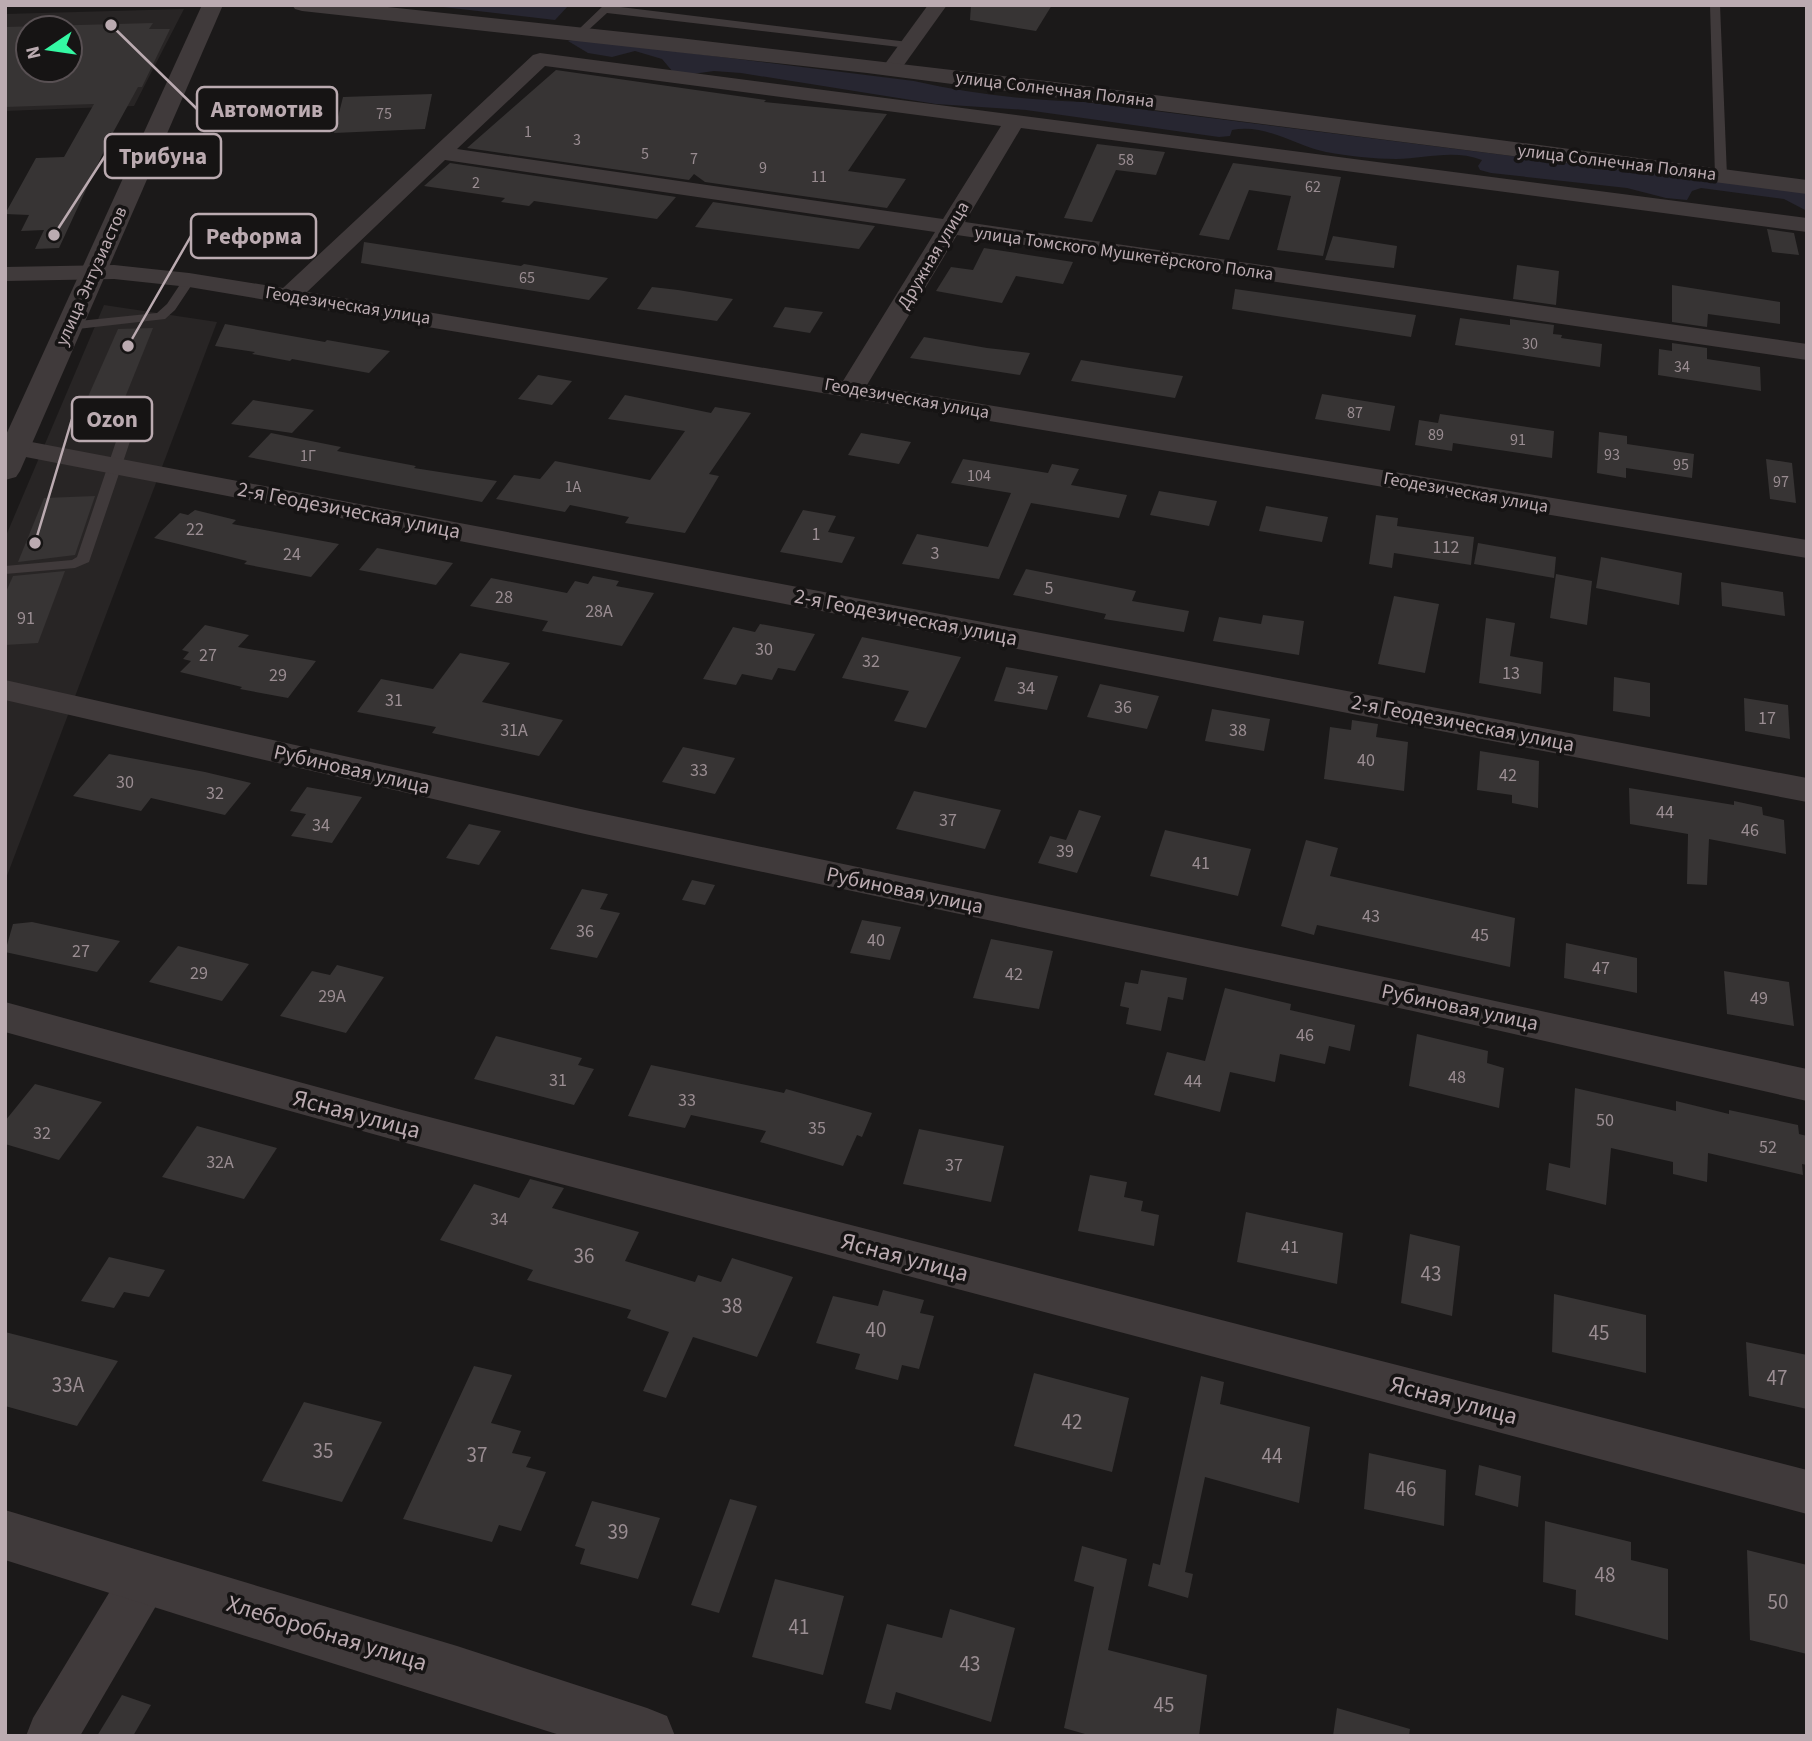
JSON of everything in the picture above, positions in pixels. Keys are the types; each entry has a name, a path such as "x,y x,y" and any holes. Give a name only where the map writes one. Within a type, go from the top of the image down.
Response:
{"street":[{"name":"улица Энтузиастов","path":"9,455 213,5"},
{"path":"892,68 938,5"},
{"name":"улица Солнечная Поляна","path":"312,6 581,32 892,68 1807,187"},
{"name":"улица Солнечная Поляна","path":"441,153 540,60 1807,226"},
{"name":"Дружная улица","path":"852,388 1014,122"},
{"path":"289,296 441,153"},
{"name":"улица Томского Мушкетёрского Полка","path":"441,153 1807,352"},
{"name":"Геодезическая улица","path":"5,274 131,273 189,279 1807,549"},
{"name":"2-я Геодезическая улица","path":"9,455 115,465 1807,790"},
{"name":"Рубиновая улица","path":"5,690 584,822 1413,997 1807,1085"},
{"name":"Ясная улица","path":"5,1017 402,1126 1807,1492"},
{"name":"Хлеборобная улица","path":"5,1535 457,1673 647,1736"},
{"path":"51,1736 146,1577"}],"lane":[{"path":"1715,5 1721,176"},
{"path":"581,32 608,7 908,45"},
{"path":"69,326 161,316 171,307 189,279"},
{"path":"5,570 81,562 133,412"}],"shaded area":[{"path":"426,5 569,5 555,20"},
{"path":"184,9 134,106 5,111 5,14"},
{"path":"577,39 914,81 998,96 1084,102 1807,193 1807,211 1784,199 1701,188 1692,191 1687,200 1666,198 1627,188 1491,173 1480,170 1478,166 1482,160 1460,155 1396,159 1343,155 1314,149 1256,130 1232,130 1230,136 1219,137 1026,110 936,104 741,73 714,71 685,75 673,72 662,59 635,51 612,57 588,53 568,41"},
{"path":"104,305 217,322 5,881 5,538"}],"building":[{"path":"971,5 1052,5 1036,31 970,20"},
{"path":"153,23 149,29 170,29 142,87 138,87 110,138 59,248 35,249 44,230 21,231 29,215 5,214 36,158 64,157 94,104 5,107 5,27 14,27 14,84 84,84 84,25"},
{"path":"556,70 766,100 764,102 887,114 848,171 906,179 887,208 705,182 694,174 689,180 467,148"},
{"path":"432,94 425,129 334,133 343,97"},
{"path":"1097,144 1165,152 1156,175 1116,170 1092,222 1064,218"},
{"path":"450,163 676,197 657,219 534,201 529,206 501,202 505,198 424,186"},
{"path":"1233,163 1341,177 1323,256 1277,250 1291,196 1249,190 1229,240 1199,235"},
{"path":"713,202 875,226 859,249 695,227"},
{"path":"1767,229 1794,233 1799,255 1772,252"},
{"path":"1333,236 1397,246 1394,268 1325,260"},
{"path":"364,242 608,278 589,300 361,263"},
{"path":"984,248 1073,262 1063,284 1016,276 1002,303 936,291 951,267 973,270"},
{"path":"1517,265 1559,271 1556,305 1513,299"},
{"path":"1672,285 1780,302 1780,324 1708,314 1707,327 1672,322"},
{"path":"652,287 733,299 717,321 637,309"},
{"path":"1235,289 1416,315 1411,337 1232,309"},
{"path":"785,307 823,312 810,333 773,327"},
{"path":"1460,318 1510,325 1510,319 1554,325 1553,334 1562,335 1561,338 1602,344 1600,367 1455,345"},
{"path":"225,324 390,351 369,373 292,359 290,361 215,346"},
{"path":"153,328 118,415 79,417 118,329"},
{"path":"924,337 1030,353 1020,375 910,358"},
{"path":"1672,343 1707,348 1707,359 1760,367 1761,391 1658,375 1659,349 1672,351"},
{"path":"1081,360 1183,376 1175,398 1071,381"},
{"path":"538,375 572,381 552,405 518,399"},
{"path":"1322,394 1395,406 1390,431 1315,419"},
{"path":"625,395 711,413 715,407 751,413 709,474 719,476 685,533 625,523 629,517 570,505 565,512 496,499 514,475 540,479 555,461 650,480 685,431 608,419"},
{"path":"253,400 314,410 292,433 231,424"},
{"path":"1440,414 1554,431 1552,458 1453,443 1452,451 1415,445 1419,420 1438,423"},
{"path":"1599,432 1627,436 1627,444 1694,454 1692,478 1626,468 1626,478 1597,473"},
{"path":"271,433 341,447 337,451 416,466 414,468 497,481 482,502 248,457"},
{"path":"861,433 911,442 899,464 848,455"},
{"path":"963,459 1048,473 1052,464 1079,469 1071,485 1127,495 1119,518 1031,503 999,579 902,564 917,534 988,547 1011,493 951,483"},
{"path":"1766,459 1792,463 1796,503 1770,499"},
{"path":"1159,491 1217,501 1209,526 1150,515"},
{"path":"95,496 75,555 18,562 44,498"},
{"path":"1266,506 1328,517 1322,542 1259,531"},
{"path":"195,510 236,520 232,524 339,544 311,577 244,564 247,561 154,538 180,513 188,515"},
{"path":"803,510 836,516 828,532 855,537 842,563 780,552"},
{"path":"1376,515 1398,518 1397,526 1474,537 1471,565 1394,553 1392,568 1369,564"},
{"path":"1478,543 1556,557 1554,578 1474,564"},
{"path":"377,548 453,563 436,585 359,570"},
{"path":"1601,557 1682,573 1679,605 1596,588"},
{"path":"1026,569 1136,591 1132,601 1189,611 1184,632 1104,619 1106,614 1013,595"},
{"path":"65,571 38,643 5,645 5,594 13,576"},
{"path":"1556,574 1592,581 1587,625 1550,618"},
{"path":"593,576 619,581 616,586 654,593 622,646 542,631 548,621 470,606 491,578 567,593 575,581 588,584"},
{"path":"1721,582 1783,592 1785,616 1722,606"},
{"path":"1394,596 1439,604 1425,673 1378,664"},
{"path":"1263,615 1304,621 1299,655 1213,641 1219,617 1261,624"},
{"path":"1486,618 1515,623 1510,656 1543,662 1541,694 1479,683"},
{"path":"760,624 815,634 795,671 778,668 772,680 742,674 736,685 703,679 733,627 755,632"},
{"path":"205,625 249,635 238,647 316,661 288,698 240,689 242,687 180,672 191,661 183,659 189,652 182,650"},
{"path":"862,637 961,657 926,728 894,721 909,691 842,678"},
{"path":"460,653 510,663 482,702 563,720 539,756 432,733 436,727 357,712 381,679 433,689"},
{"path":"1006,667 1058,676 1047,710 994,701"},
{"path":"1614,677 1650,683 1650,717 1613,711"},
{"path":"1100,684 1159,696 1147,729 1087,717"},
{"path":"1744,698 1788,705 1790,739 1745,731"},
{"path":"1212,709 1270,719 1264,751 1205,741"},
{"path":"1352,720 1378,724 1376,737 1408,742 1404,791 1324,779 1330,727 1351,730"},
{"path":"683,747 735,758 715,794 662,782"},
{"path":"1480,751 1539,761 1538,808 1512,803 1512,795 1477,790"},
{"path":"109,754 251,783 225,815 151,798 141,811 73,796"},
{"path":"307,787 362,797 332,843 291,836 306,814 290,811"},
{"path":"1629,788 1762,807 1763,815 1784,820 1786,854 1709,839 1707,885 1687,884 1688,834 1630,824"},
{"path":"914,791 1001,810 985,849 896,829"},
{"path":"1079,810 1101,816 1077,873 1038,863 1050,836 1066,840"},
{"path":"469,824 501,831 479,865 446,858"},
{"path":"1165,830 1251,849 1238,896 1150,876"},
{"path":"1306,840 1338,848 1330,876 1515,918 1510,967 1317,925 1314,935 1281,926"},
{"path":"692,880 715,885 705,905 682,900"},
{"path":"582,889 608,894 600,909 620,913 597,958 550,949"},
{"path":"862,920 901,927 890,960 850,953"},
{"path":"32,922 120,941 97,972 5,952 13,924"},
{"path":"991,939 1053,951 1039,1009 973,998"},
{"path":"1566,943 1637,958 1637,993 1564,978"},
{"path":"178,946 249,964 222,1001 149,982"},
{"path":"337,965 384,977 346,1033 280,1016 312,971 330,975"},
{"path":"1141,970 1187,978 1183,1000 1168,997 1161,1031 1126,1024 1129,1008 1120,1006 1125,982 1138,984"},
{"path":"1724,971 1789,982 1794,1026 1727,1014"},
{"path":"1225,988 1291,1004 1290,1010 1355,1025 1350,1051 1329,1046 1325,1064 1280,1054 1275,1082 1230,1072 1220,1112 1154,1095 1167,1052 1205,1061"},
{"path":"1417,1034 1488,1051 1487,1063 1504,1068 1499,1108 1409,1086"},
{"path":"496,1036 582,1058 578,1065 594,1069 574,1105 474,1079"},
{"path":"651,1065 784,1093 786,1089 872,1113 862,1137 857,1135 843,1166 760,1142 766,1131 691,1115 685,1128 628,1116"},
{"path":"35,1084 102,1102 59,1160 5,1144 5,1121"},
{"path":"1575,1088 1676,1111 1676,1101 1729,1114 1729,1110 1798,1125 1799,1134 1807,1136 1807,1165 1802,1164 1803,1175 1708,1153 1707,1182 1673,1174 1673,1162 1611,1148 1606,1205 1546,1190 1549,1163 1570,1168"},
{"path":"197,1126 277,1148 244,1199 162,1177"},
{"path":"919,1129 1004,1146 991,1202 903,1184"},
{"path":"1090,1175 1127,1182 1124,1197 1143,1201 1141,1211 1159,1215 1154,1246 1078,1231"},
{"path":"530,1179 564,1188 552,1208 639,1232 625,1261 695,1282 698,1275 721,1282 732,1258 793,1277 757,1357 693,1337 666,1398 643,1391 669,1332 627,1318 631,1310 527,1280 533,1270 440,1240 474,1184 519,1198"},
{"path":"1246,1212 1343,1233 1337,1284 1237,1262"},
{"path":"1410,1234 1460,1246 1452,1316 1401,1303"},
{"path":"109,1257 165,1270 149,1297 124,1292 114,1308 81,1301"},
{"path":"883,1290 924,1300 920,1313 934,1316 919,1369 902,1365 898,1380 855,1369 860,1354 816,1343 833,1296 878,1306"},
{"path":"1554,1294 1646,1315 1646,1373 1552,1352"},
{"path":"5,1332 118,1361 77,1426 5,1406"},
{"path":"1746,1342 1807,1355 1807,1409 1749,1396"},
{"path":"474,1366 512,1375 491,1423 521,1431 512,1453 531,1457 526,1467 546,1472 521,1531 499,1525 492,1542 403,1519"},
{"path":"1034,1373 1129,1398 1112,1472 1014,1446"},
{"path":"1201,1376 1224,1382 1220,1404 1310,1427 1299,1503 1205,1477 1185,1572 1193,1574 1188,1598 1148,1586 1153,1563 1160,1565"},
{"path":"304,1402 382,1422 342,1502 262,1481"},
{"path":"1369,1453 1446,1470 1444,1526 1364,1509"},
{"path":"1479,1465 1521,1476 1518,1507 1475,1495"},
{"path":"730,1499 757,1506 719,1613 691,1605"},
{"path":"592,1501 660,1518 638,1579 580,1564 585,1549 575,1546"},
{"path":"1545,1521 1631,1542 1631,1560 1668,1569 1668,1640 1575,1615 1576,1590 1543,1582"},
{"path":"1082,1546 1127,1559 1108,1650 1207,1675 1199,1736 1092,1736 1064,1728 1094,1587 1074,1581"},
{"path":"1747,1550 1807,1565 1807,1654 1750,1640"},
{"path":"775,1579 844,1596 823,1675 752,1657"},
{"path":"950,1609 1015,1628 991,1722 896,1692 891,1710 865,1703 887,1624 942,1638"},
{"path":"122,1695 151,1705 133,1736 97,1736"},
{"path":"1337,1708 1410,1729 1409,1736 1333,1736"}],"place":[{"name":"Автомотив","path":"111,25"},
{"name":"Трибуна","path":"54,235"},
{"name":"Реформа","path":"128,346"},
{"name":"Ozon","path":"35,543"}]}
